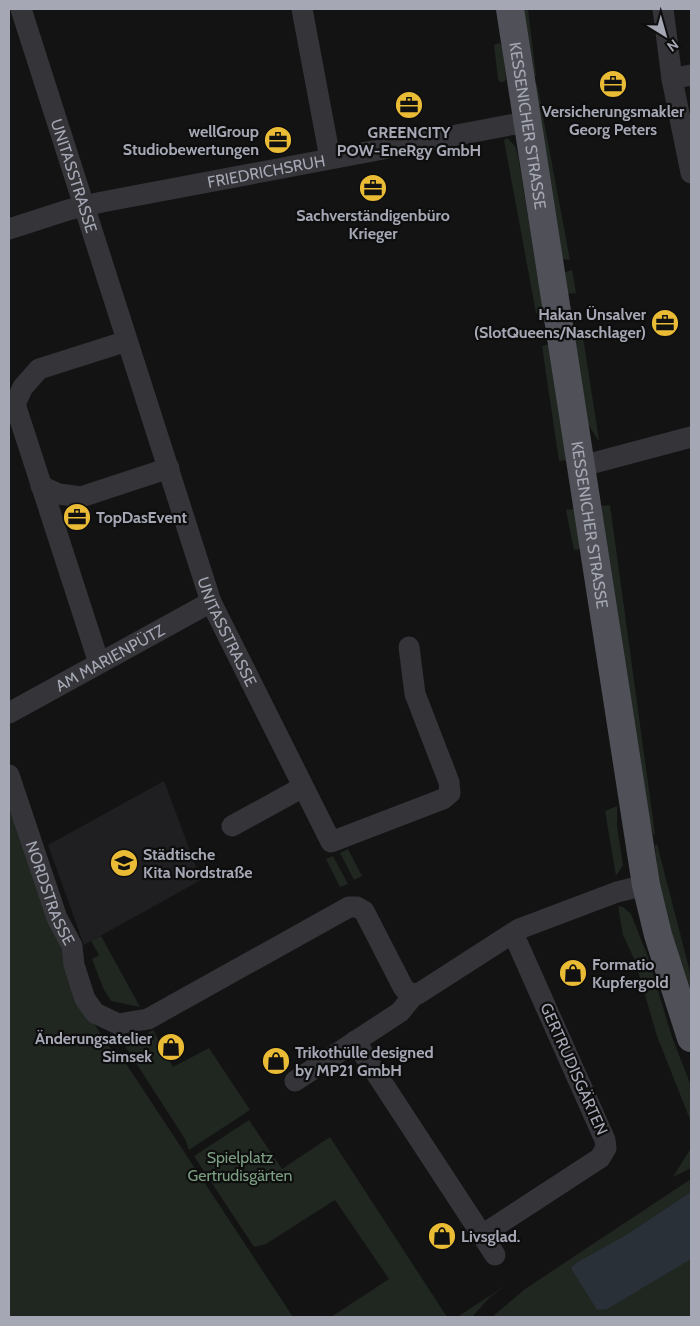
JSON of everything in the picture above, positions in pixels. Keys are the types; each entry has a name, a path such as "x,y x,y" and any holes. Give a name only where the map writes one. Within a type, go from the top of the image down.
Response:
{"main road":[{"name":"KESSENICHER STRASSE","path":"510,9 526,122 582,466 646,885 658,935 691,1038"}],"street":[{"name":"UNITASSTRASSE","path":"22,9 211,602 331,842 442,799 450,793 449,782 415,694 410,647"},
{"path":"302,9 330,158"},
{"path":"663,9 682,77 691,172"},
{"name":"FRIEDRICHSRUH","path":"9,229 84,206 526,122"},
{"path":"99,663 15,404 23,387 39,369 127,341"},
{"path":"582,466 691,438"},
{"path":"41,486 59,494 80,497 168,468"},
{"name":"AM MARIENPÜTZ","path":"9,713 211,602"},
{"name":"NORDSTRASSE","path":"9,776 57,918 72,946 74,965 85,999 95,1013 118,1024 148,1019 342,910 354,906 364,911 403,987 407,992 414,995"},
{"path":"232,826 304,787"},
{"path":"295,1081 400,1012 414,995 434,986 513,933 526,926 617,892 646,885"},
{"name":"GERTRUDISGÄRTEN","path":"482,1236 600,1158 606,1148 595,1118 513,933"},
{"path":"355,1041 494,1255"}],"shaded area":[{"name":"Städtische Kita Nordstraße","path":"164,781 201,880 84,945 48,845"},
{"path":"691,1192 691,1259 607,1309 597,1310 571,1268 576,1263 626,1235"}],"green space":[{"path":"520,9 528,9 536,76 532,77"},
{"path":"499,43 502,46 506,79 504,82 500,82 498,79 494,45"},
{"path":"537,84 570,260 562,259 533,85"},
{"path":"507,138 515,146 518,155 543,312 536,313 504,140"},
{"path":"572,270 576,293 566,294 563,273"},
{"path":"582,331 599,440 588,424 573,333"},
{"path":"549,344 567,460 559,461 542,346"},
{"path":"610,505 655,834 653,834 649,816 600,506"},
{"path":"574,509 581,549 574,550 566,510"},
{"path":"9,797 74,986 83,1007 113,1052 117,1050 293,1317 9,1317"},
{"path":"617,806 617,826 623,865 616,876 605,811"},
{"path":"657,844 691,976 691,1013 658,881 655,845"},
{"path":"348,849 362,876 354,880 340,853"},
{"path":"333,856 348,884 340,887 326,859"},
{"path":"618,906 623,907 631,914 648,957 672,1037 691,1086 691,1122 657,1036 635,961 623,935"},
{"path":"101,936 140,1007 111,1001 104,990 92,959 99,955 91,941"},
{"path":"153,1030 173,1067 209,1048 250,1110 189,1150 185,1139 125,1046"},
{"name":"Spielplatz Gertrudisgärten","path":"249,1120 282,1169 330,1137 447,1317 331,1317 389,1279 335,1200 266,1244 254,1247 194,1156"},
{"path":"691,1148 691,1168 673,1177"},
{"path":"691,1179 691,1317 492,1317 525,1289"},
{"path":"505,1286 489,1298 472,1317 457,1317"}],"place":[{"name":"Versicherungsmakler Georg Peters","path":"613,84"},
{"name":"GREENCITY POW-EneRgy GmbH","path":"409,105"},
{"name":"wellGroup Studiobewertungen","path":"278,140"},
{"name":"Sachverständigenbüro Krieger","path":"373,188"},
{"name":"Hakan Ünsalver (SlotQueens/Naschlager)","path":"665,323"},
{"name":"TopDasEvent","path":"77,517"},
{"name":"Städtische Kita Nordstraße","path":"124,863"},
{"name":"Formatio Kupfergold","path":"573,973"},
{"name":"Änderungsatelier Simsek","path":"171,1047"},
{"name":"Trikothülle designed by MP21 GmbH","path":"276,1061"},
{"name":"Livsglad.","path":"442,1236"}]}
